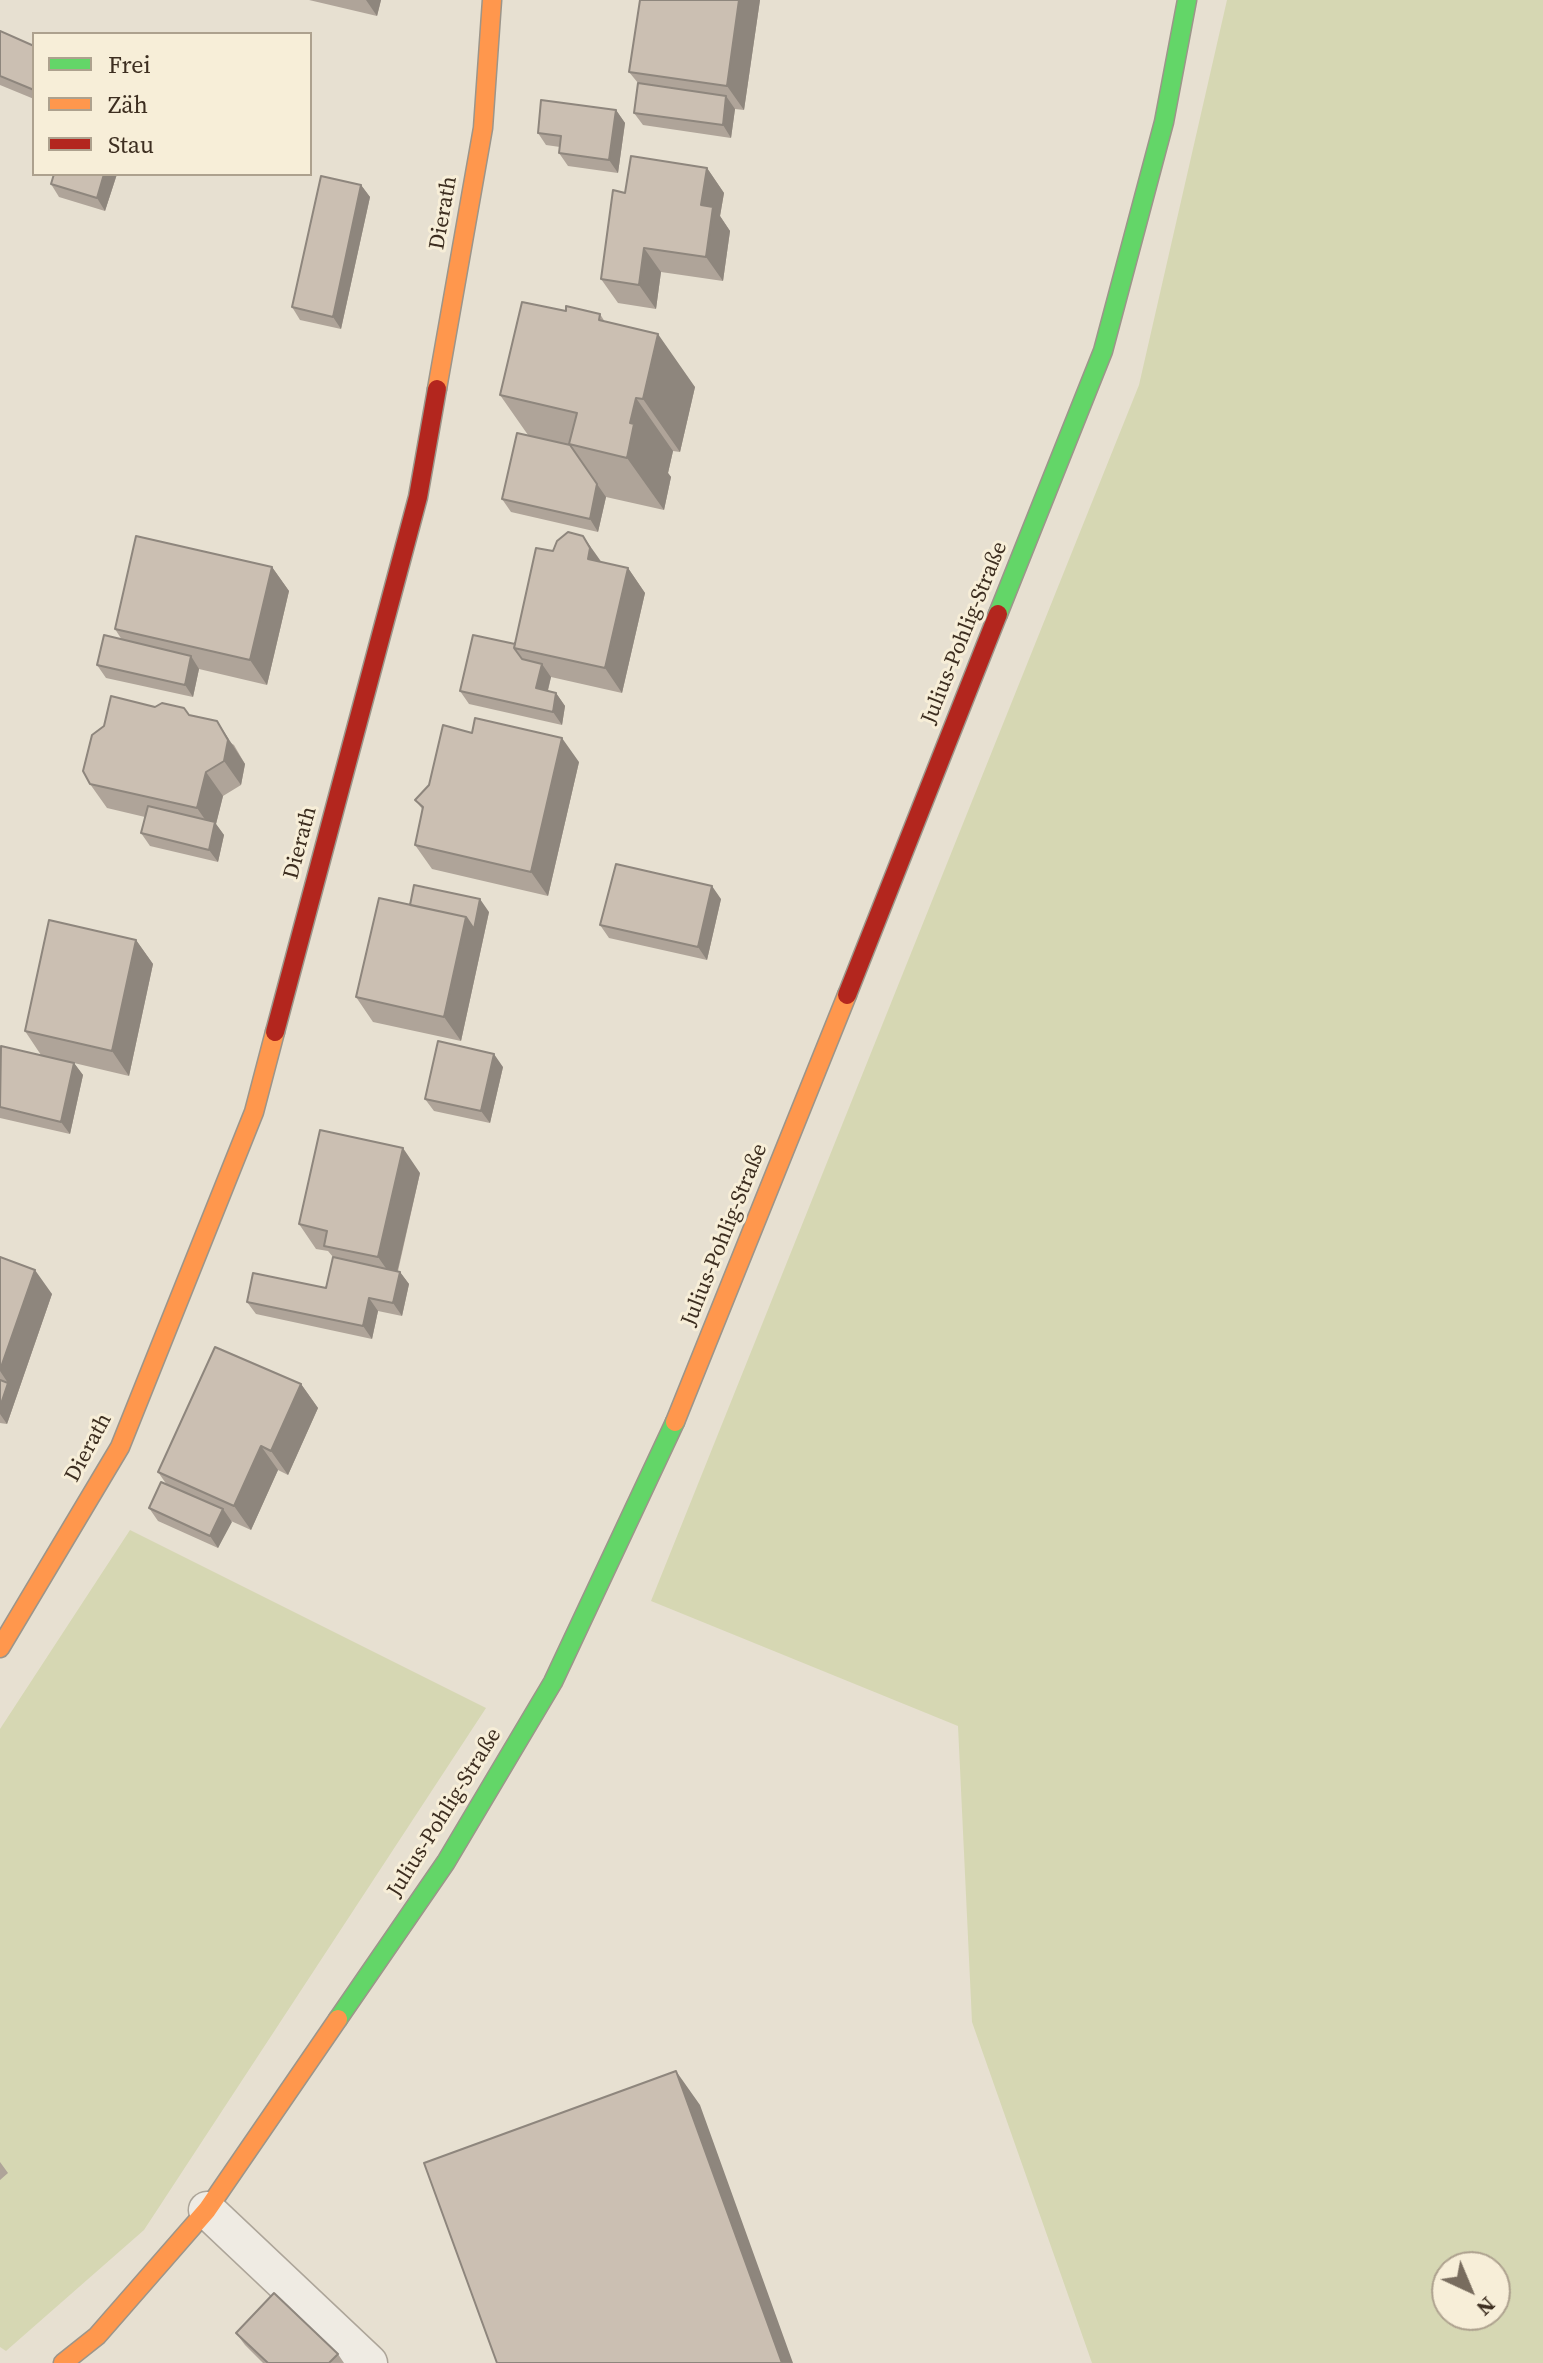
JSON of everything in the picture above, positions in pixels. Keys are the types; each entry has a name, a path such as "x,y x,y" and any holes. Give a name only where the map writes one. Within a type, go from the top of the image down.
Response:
{"street":[{"name":"Dierath","path":"0,1648 120,1447 254,1112 418,497 483,128 492,0"},
{"name":"Julius-Pohlig-Straße","path":"63,2363 97,2336 207,2210 446,1862 553,1682 685,1400 1103,351 1164,122 1187,0"}],"lane":[{"path":"207,2210 369,2363"}],"green space":[{"path":"1227,0 1543,0 1543,2363 1092,2363 972,2022 958,1726 651,1601 1139,385"},
{"path":"130,1530 486,1708 144,2230 6,2351 0,2347 0,1729"}],"building":[{"path":"640,0 739,0 727,86 629,72"},
{"path":"0,31 32,45 32,89 0,76"},
{"path":"638,83 726,96 723,125 634,113"},
{"path":"541,100 616,110 609,160 559,153 561,136 538,133"},
{"path":"631,156 707,168 701,205 713,207 706,257 644,248 639,285 601,279 613,190 625,193"},
{"path":"53,176 103,176 97,198 51,184"},
{"path":"321,176 361,185 333,317 292,307"},
{"path":"522,302 566,311 566,306 600,314 599,320 658,334 643,399 636,398 627,458 569,444 577,413 500,395"},
{"path":"517,433 570,445 597,484 590,519 502,499"},
{"path":"568,532 583,536 590,548 588,559 628,568 605,668 514,648 536,548 553,551 557,541"},
{"path":"136,536 272,567 250,660 115,629"},
{"path":"104,635 191,656 185,685 97,665"},
{"path":"473,635 515,644 514,648 522,659 542,664 536,688 556,693 553,712 460,691"},
{"path":"111,696 155,707 162,703 184,708 189,715 217,721 228,740 224,761 206,772 197,808 90,784 83,771 92,735 104,726"},
{"path":"475,718 562,738 531,872 415,845 423,807 415,800 429,785 443,725 472,733"},
{"path":"148,806 215,822 209,850 141,833"},
{"path":"616,864 712,886 698,947 600,925"},
{"path":"414,885 480,899 474,929 466,917 410,905"},
{"path":"379,898 466,917 444,1017 356,997"},
{"path":"49,920 136,940 112,1051 25,1031"},
{"path":"438,1041 494,1054 481,1111 425,1099"},
{"path":"1,1046 74,1063 61,1122 0,1107"},
{"path":"320,1130 403,1148 378,1257 324,1246 327,1231 299,1224"},
{"path":"0,1257 35,1270 0,1370"},
{"path":"333,1257 400,1272 393,1303 369,1298 363,1326 247,1302 253,1273 326,1288"},
{"path":"215,1347 301,1384 271,1451 261,1446 234,1506 158,1472"},
{"path":"0,1380 8,1383 0,1407"},
{"path":"161,1482 223,1509 210,1536 149,1508"},
{"path":"676,2071 782,2363 497,2363 424,2163"},
{"path":"274,2293 338,2354 329,2363 268,2363 236,2333"}],"traffic: fast":[{"path":"998,614 1103,351 1164,122 1187,0"},
{"path":"338,2019 446,1862 553,1682 675,1422"}],"traffic: slow":[{"path":"437,389 483,128 492,0"},
{"path":"675,1422 847,995"},
{"path":"0,1648 120,1447 254,1112 275,1032"},
{"path":"63,2363 97,2336 207,2210 338,2019"}],"traffic: jam":[{"path":"275,1032 418,497 437,389"},
{"path":"847,995 998,614"}]}
